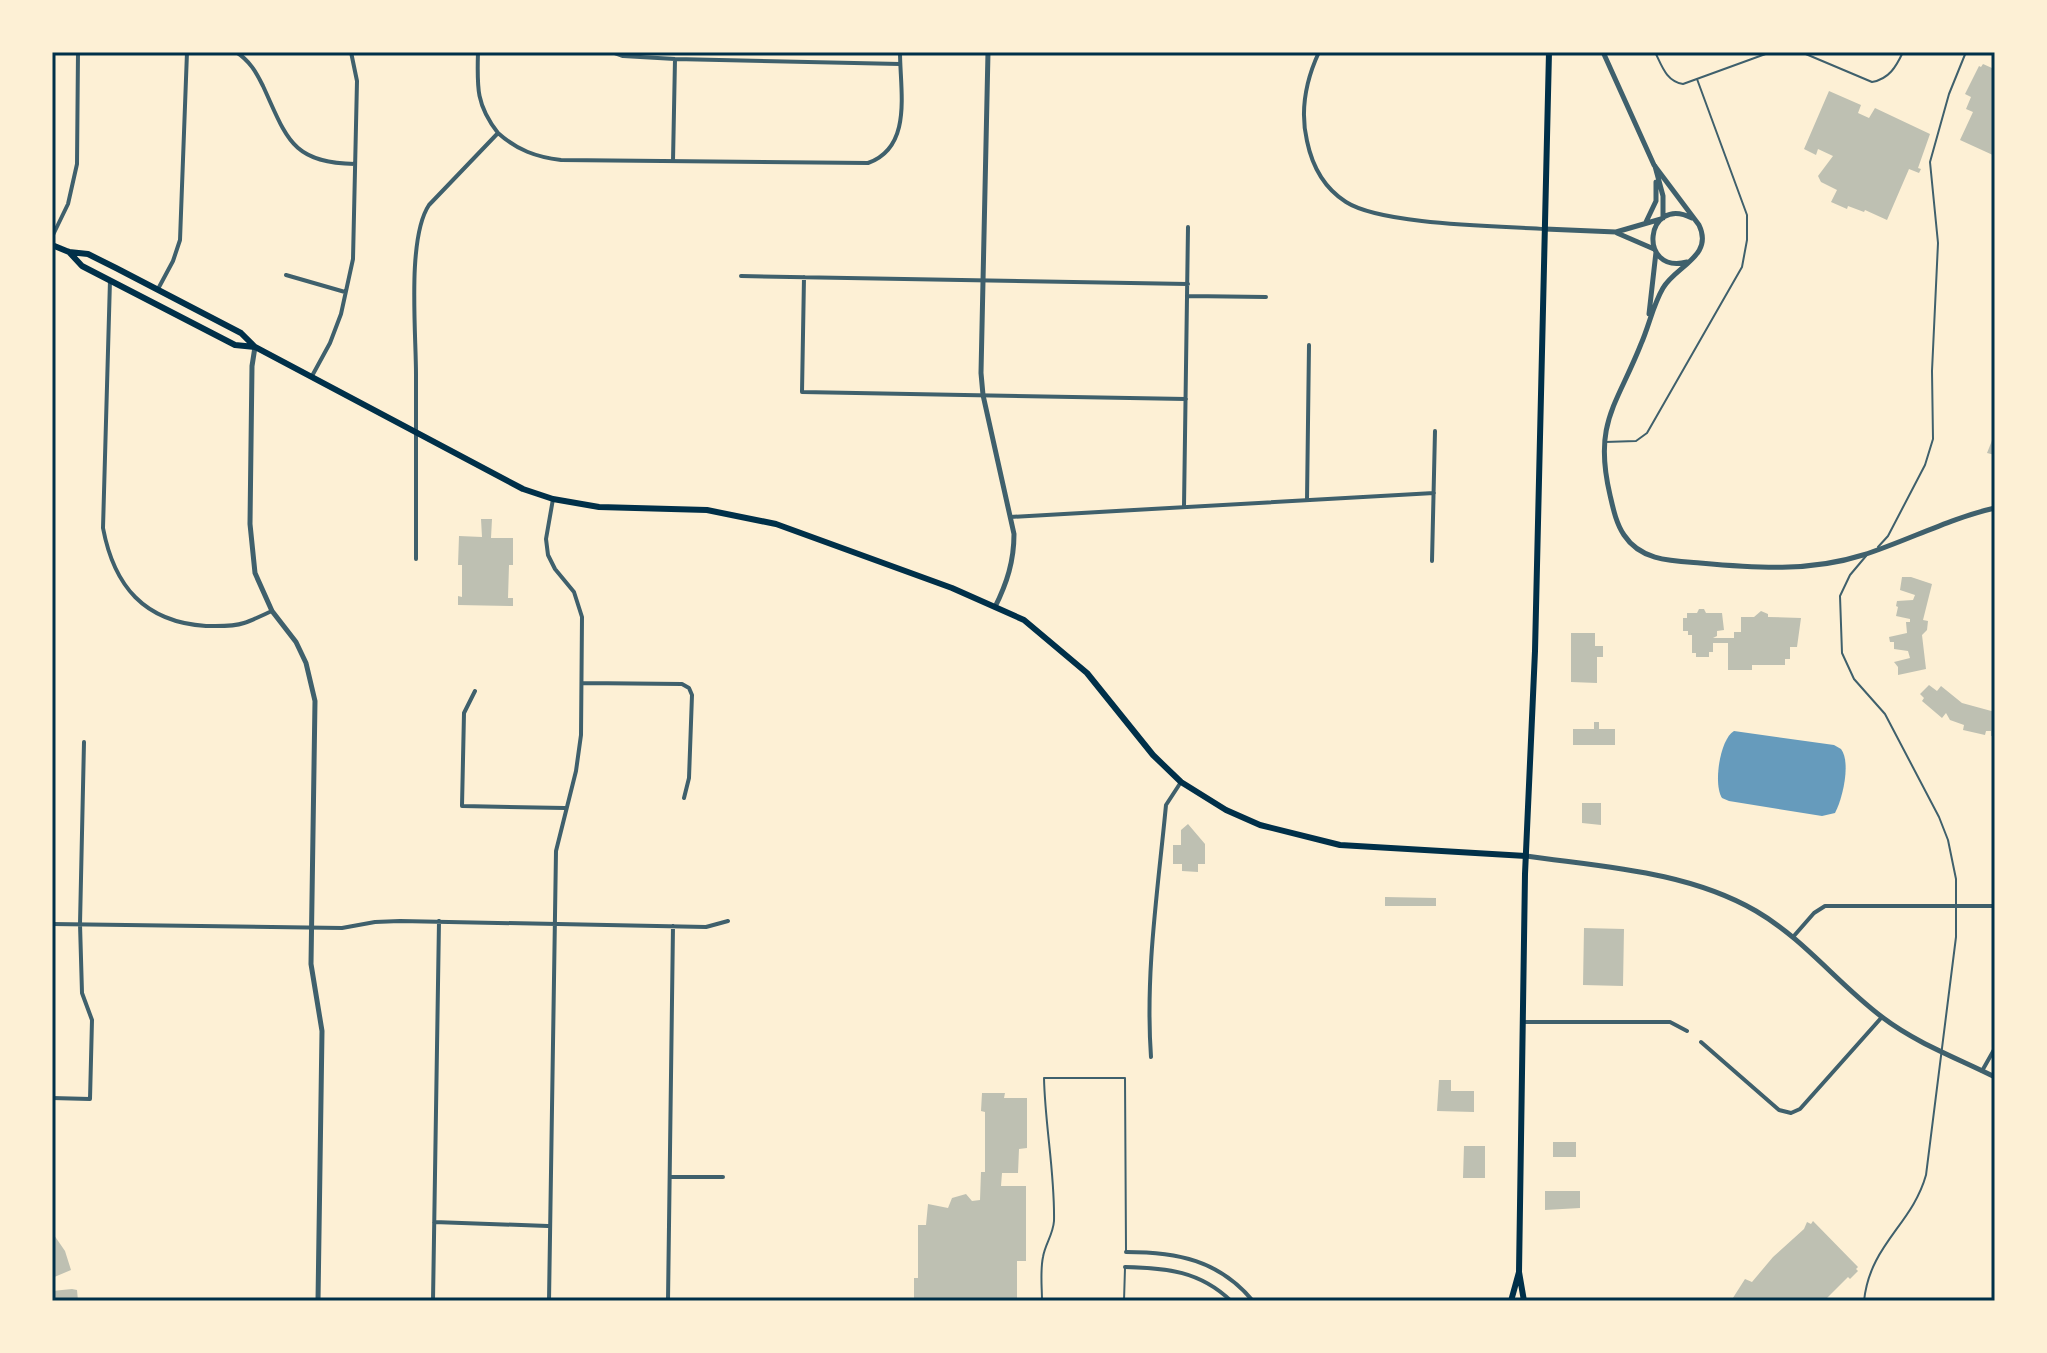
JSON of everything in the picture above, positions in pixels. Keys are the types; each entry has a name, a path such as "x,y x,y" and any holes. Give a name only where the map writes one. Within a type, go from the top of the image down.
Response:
{"main road":[{"path":"1524,1301 1519,1272 1522,1022 1535,651 1549,52"},
{"path":"52,245 69,252 88,254 158,289 241,333 255,347 523,489 553,499 599,507 707,510 776,524 952,588 1024,620 1087,673 1153,755 1181,782 1226,810 1260,825 1340,845 1526,856"},
{"path":"69,252 82,266 235,345 255,347"},
{"path":"1511,1301 1519,1272"}],"street":[{"path":"52,237 68,204 77,164 78,52"},
{"path":"158,289 180,240 187,52"},
{"path":"236,52 250,63 257,74 295,147 320,161 355,164"},
{"path":"312,376 330,343 353,259 357,81 351,52"},
{"path":"478,52 480,104 498,133 523,151 547,159 858,165 878,160 893,146 900,125 900,52"},
{"path":"612,52 623,56 675,59 900,64"},
{"path":"988,52 981,361 983,395 1014,534 1013,560 995,607"},
{"path":"1319,52 1311,70 1304,105 1308,148 1316,169 1330,189 1346,202 1366,211 1398,217 1616,232 1677,213 1688,215 1696,221"},
{"path":"1603,52 1654,165 1663,196 1662,218 1652,235 1655,250 1648,326"},
{"path":"673,161 675,59"},
{"path":"416,559 416,283 421,216 498,133"},
{"path":"1654,165 1702,230 1703,241 1700,251 1664,286 1612,405 1604,442 1605,469 1614,514 1626,538 1645,554 1684,562 1778,568 1822,565 1872,552 1995,508"},
{"path":"1646,223 1656,201 1656,174"},
{"path":"1184,507 1188,227"},
{"path":"1616,232 1655,250 1670,263 1692,260"},
{"path":"286,275 346,292"},
{"path":"741,276 1188,284"},
{"path":"804,277 802,392 1186,399"},
{"path":"110,280 103,528 108,553 120,579 137,600 160,616 187,624 241,624 272,611"},
{"path":"1188,295 1266,297"},
{"path":"1307,500 1309,345"},
{"path":"255,347 252,366 251,550 255,573 272,611 296,642 306,663 315,701 311,964 322,1031 318,1301"},
{"path":"1432,561 1435,431"},
{"path":"1010,517 1434,493"},
{"path":"549,1301 556,851 576,771 581,735 582,683 582,617 574,592 548,555 546,539 553,499"},
{"path":"582,683 682,684 689,688 692,695 689,778 684,798"},
{"path":"475,691 464,713 462,806 565,808"},
{"path":"52,1098 90,1099 92,1020 82,993 80,924 84,742"},
{"path":"1151,1057 1148,998 1166,805 1181,782"},
{"path":"1526,856 1636,871 1687,883 1755,911 1793,937 1882,1017 1942,1052 1995,1077"},
{"path":"1793,937 1814,913 1825,906 1995,906"},
{"path":"433,1301 439,921"},
{"path":"52,924 342,928 375,922 439,921 706,927 728,921"},
{"path":"668,1301 673,926"},
{"path":"1701,1042 1779,1110 1791,1113 1800,1109 1882,1017"},
{"path":"1522,1022 1670,1022 1687,1031"},
{"path":"1982,1071 1995,1048"},
{"path":"671,1177 723,1177"},
{"path":"434,1222 549,1226"},
{"path":"1126,1252 1165,1252 1200,1261 1228,1276 1253,1301"},
{"path":"1125,1267 1182,1271 1208,1283 1231,1301"}],"lane":[{"path":"1655,52 1668,77 1674,83 1683,84 1771,52"},
{"path":"1801,52 1872,82 1881,80 1896,68 1903,52"},
{"path":"1864,1301 1867,1281 1877,1255 1910,1211 1924,1184 1957,906 1954,868 1939,817 1885,714 1854,679 1842,653 1839,608 1842,590 1855,568 1883,542 1892,529 1925,465 1933,439 1932,371 1938,225 1930,162 1949,94 1966,52"},
{"path":"1604,442 1636,441 1647,433 1742,267 1747,215 1697,79"},
{"path":"1042,1301 1042,1260 1053,1230 1054,1216 1044,1078 1125,1078 1126,1252"},
{"path":"1124,1301 1125,1267"}],"water":[{"path":"1734,731 1834,745 1841,749 1845,780 1835,813 1822,816 1722,798 1718,783 1719,762 1725,743"}],"building":[{"path":"1995,61 1995,156 1960,140 1973,112 1966,109 1971,97 1965,94 1979,66 1983,64 1992,68"},
{"path":"1829,91 1861,105 1858,113 1869,118 1875,108 1930,134 1919,173 1909,169 1887,220 1865,210 1848,206 1847,209 1831,202 1837,190 1821,182 1818,176 1833,156 1818,149 1816,155 1804,149"},
{"path":"1995,433 1995,455 1987,453"},
{"path":"481,519 492,519 491,538 513,538 508,598 513,598 513,606 458,605 458,596 462,597 462,565 458,565 459,536 482,537"},
{"path":"1902,577 1932,584 1923,620 1928,621 1927,630 1922,635 1926,669 1898,675 1894,662 1910,658 1908,651 1894,649 1894,642 1890,642 1889,637 1907,633 1906,622 1910,619 1896,616 1897,601 1913,600 1915,595 1900,590"},
{"path":"1699,609 1704,609 1706,613 1722,613 1724,630 1717,631 1717,636 1713,638 1734,638 1734,632 1741,632 1741,617 1754,617 1761,611 1768,617 1801,618 1797,647 1790,647 1790,659 1785,659 1785,665 1752,665 1752,670 1728,670 1728,643 1713,643 1713,652 1709,652 1709,657 1696,657 1696,653 1692,653 1692,635 1683,631 1683,618 1687,618 1687,613 1697,613"},
{"path":"1571,633 1595,633 1595,646 1603,646 1603,657 1597,657 1597,683 1571,682"},
{"path":"1929,685 1937,691 1941,686 1962,703 1995,712 1995,736 1991,736 1991,731 1986,731 1985,735 1963,730 1964,725 1950,720 1946,713 1942,718 1922,701 1924,698 1920,694"},
{"path":"1594,722 1599,722 1599,729 1615,729 1615,745 1573,745 1573,729 1594,729"},
{"path":"1582,803 1601,803 1601,825 1582,823"},
{"path":"1188,824 1205,844 1205,864 1198,864 1198,872 1182,871 1182,864 1173,864 1173,845 1181,845 1181,830"},
{"path":"1385,897 1436,898 1436,906 1385,906"},
{"path":"1584,928 1624,929 1623,986 1583,985"},
{"path":"1439,1080 1451,1080 1451,1091 1474,1091 1474,1112 1437,1111"},
{"path":"982,1093 1005,1093 1004,1098 1027,1098 1027,1148 1019,1149 1018,1173 1002,1173 1001,1186 1026,1186 1026,1261 1017,1261 1017,1301 914,1301 914,1278 918,1278 918,1225 926,1225 928,1204 948,1208 952,1198 966,1194 972,1201 980,1200 981,1172 985,1172"},
{"path":"1553,1142 1576,1142 1576,1157 1553,1157"},
{"path":"1464,1146 1485,1146 1485,1178 1463,1178"},
{"path":"1545,1191 1580,1191 1580,1208 1545,1210"},
{"path":"1813,1221 1858,1267 1850,1279 1848,1277 1827,1298 1830,1301 1731,1301 1745,1279 1752,1282 1773,1257 1804,1229 1807,1222 1811,1224"},
{"path":"54,1235 65,1251 71,1270 52,1278"},
{"path":"77,1290 78,1301 52,1301 52,1291"}]}
